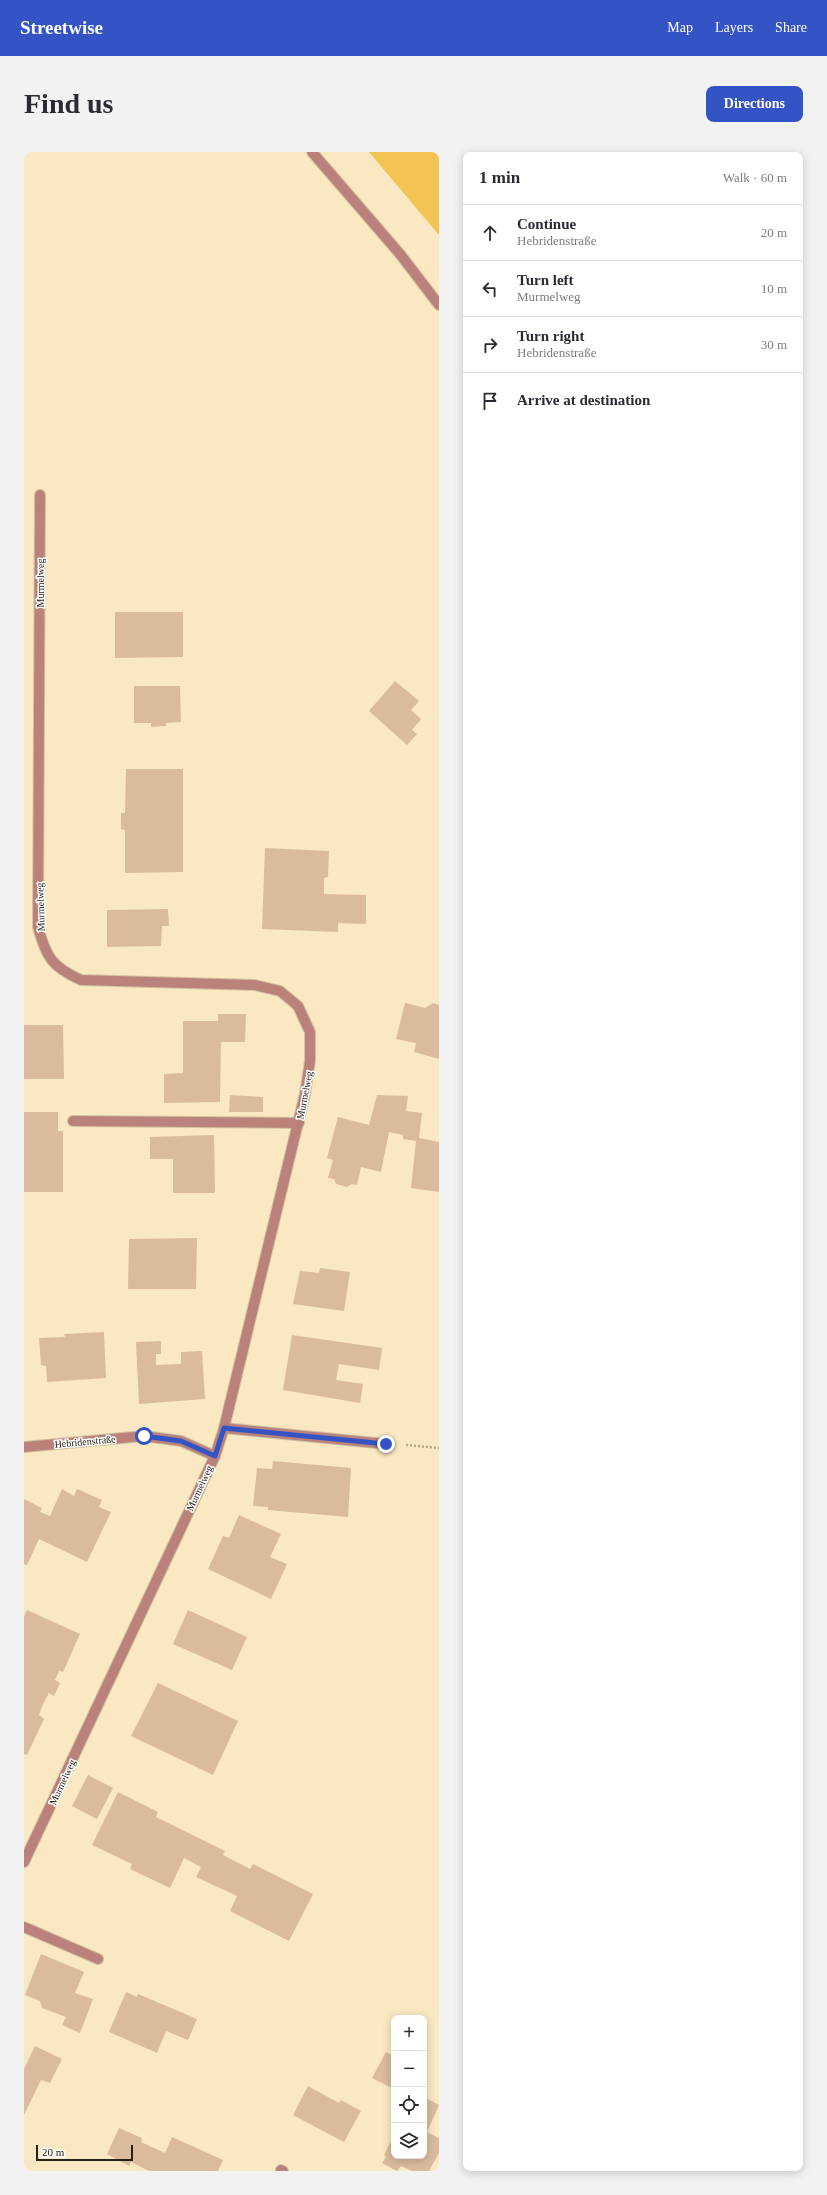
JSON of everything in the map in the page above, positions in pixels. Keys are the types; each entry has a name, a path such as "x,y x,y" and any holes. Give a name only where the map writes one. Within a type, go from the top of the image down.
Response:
{"street":[{"path":"312,152 400,254 439,305"},
{"name":"Murmelweg","path":"24,1862 215,1456 224,1428 299,1123 308,1078 310,1032 298,1006 280,991 254,985 81,980 61,971 44,950 38,927 40,495"},
{"path":"73,1121 299,1123"},
{"path":"224,1428 386,1444"},
{"name":"Hebridenstraße","path":"24,1447 144,1436 181,1441 215,1456"},
{"path":"24,1927 98,1959"}],"path":[{"path":"386,1444 439,1448"}],"shaded area":[{"path":"369,152 439,152 439,235"}],"building":[{"path":"115,612 183,612 183,657 115,658"},
{"path":"395,681 419,701 411,710 421,719 412,730 417,734 407,745 369,711"},
{"path":"134,686 180,686 181,722 166,723 166,726 151,727 151,723 134,723"},
{"path":"126,769 183,769 183,872 125,873 125,830 121,829 121,813 125,813"},
{"path":"265,848 329,851 328,877 324,878 324,894 366,895 366,924 338,923 338,932 262,929"},
{"path":"168,909 169,926 162,926 161,946 107,947 107,910"},
{"path":"405,1003 425,1008 433,1003 439,1005 439,1059 414,1052 416,1043 396,1039"},
{"path":"218,1014 246,1014 245,1042 221,1042 220,1102 164,1103 164,1074 183,1073 183,1021 218,1021"},
{"path":"24,1025 63,1025 64,1079 24,1079"},
{"path":"230,1095 263,1097 263,1112 229,1112"},
{"path":"377,1095 408,1096 406,1111 422,1113 419,1138 439,1142 439,1192 411,1188 416,1141 403,1139 403,1135 389,1132 381,1172 361,1167 357,1185 352,1184 347,1187 336,1184 334,1179 328,1178 333,1160 327,1158 338,1117 369,1125"},
{"path":"24,1112 58,1112 58,1131 63,1131 63,1192 24,1192"},
{"path":"214,1135 215,1193 173,1193 173,1159 150,1159 150,1137"},
{"path":"197,1238 196,1289 128,1289 129,1239"},
{"path":"320,1268 350,1272 344,1311 293,1304 300,1271 319,1273"},
{"path":"104,1332 106,1378 47,1382 46,1366 41,1365 39,1338 65,1337 64,1334"},
{"path":"292,1335 382,1348 379,1370 339,1364 336,1380 363,1384 360,1403 283,1390"},
{"path":"161,1341 161,1354 156,1354 156,1365 181,1364 181,1352 202,1351 205,1399 139,1404 136,1342"},
{"path":"273,1461 351,1468 348,1517 268,1510 268,1507 253,1506 257,1468 272,1469"},
{"path":"62,1489 74,1496 77,1489 102,1500 99,1507 111,1512 87,1562 39,1539 27,1565 24,1564 24,1499 42,1508 40,1512 50,1516"},
{"path":"239,1515 281,1534 270,1557 287,1564 271,1599 208,1569 223,1536 229,1538"},
{"path":"27,1610 80,1634 63,1672 59,1671 55,1680 60,1683 54,1696 49,1693 43,1704 39,1715 44,1719 27,1755 24,1754 24,1616"},
{"path":"188,1610 247,1637 232,1670 173,1644"},
{"path":"158,1683 238,1721 213,1775 131,1736"},
{"path":"88,1775 113,1788 97,1819 72,1806"},
{"path":"118,1792 158,1812 156,1817 225,1851 223,1855 250,1869 253,1864 313,1894 289,1941 230,1911 237,1896 196,1877 201,1867 184,1858 170,1888 130,1869 132,1864 92,1845"},
{"path":"41,1954 84,1972 75,1993 93,1999 80,2033 62,2025 66,2017 42,2008 40,2001 25,1995"},
{"path":"126,1992 137,1997 138,1994 197,2019 188,2040 166,2031 157,2053 109,2032"},
{"path":"35,2046 62,2059 50,2083 41,2080 24,2115 24,2069"},
{"path":"386,2052 391,2054 391,2088 372,2078"},
{"path":"308,2086 339,2103 341,2100 361,2111 344,2142 293,2115"},
{"path":"427,2099 439,2105 427,2132"},
{"path":"119,2128 142,2138 141,2142 165,2153 172,2137 223,2160 218,2171 149,2171 131,2162 129,2166 107,2154"},
{"path":"427,2132 439,2138 439,2153 429,2171 412,2171 401,2166 397,2171 382,2163 386,2157 384,2155 391,2141 391,2159 427,2159"}],"route":[{"path":"144,1436 181,1441 215,1456 224,1428 386,1444"}]}
